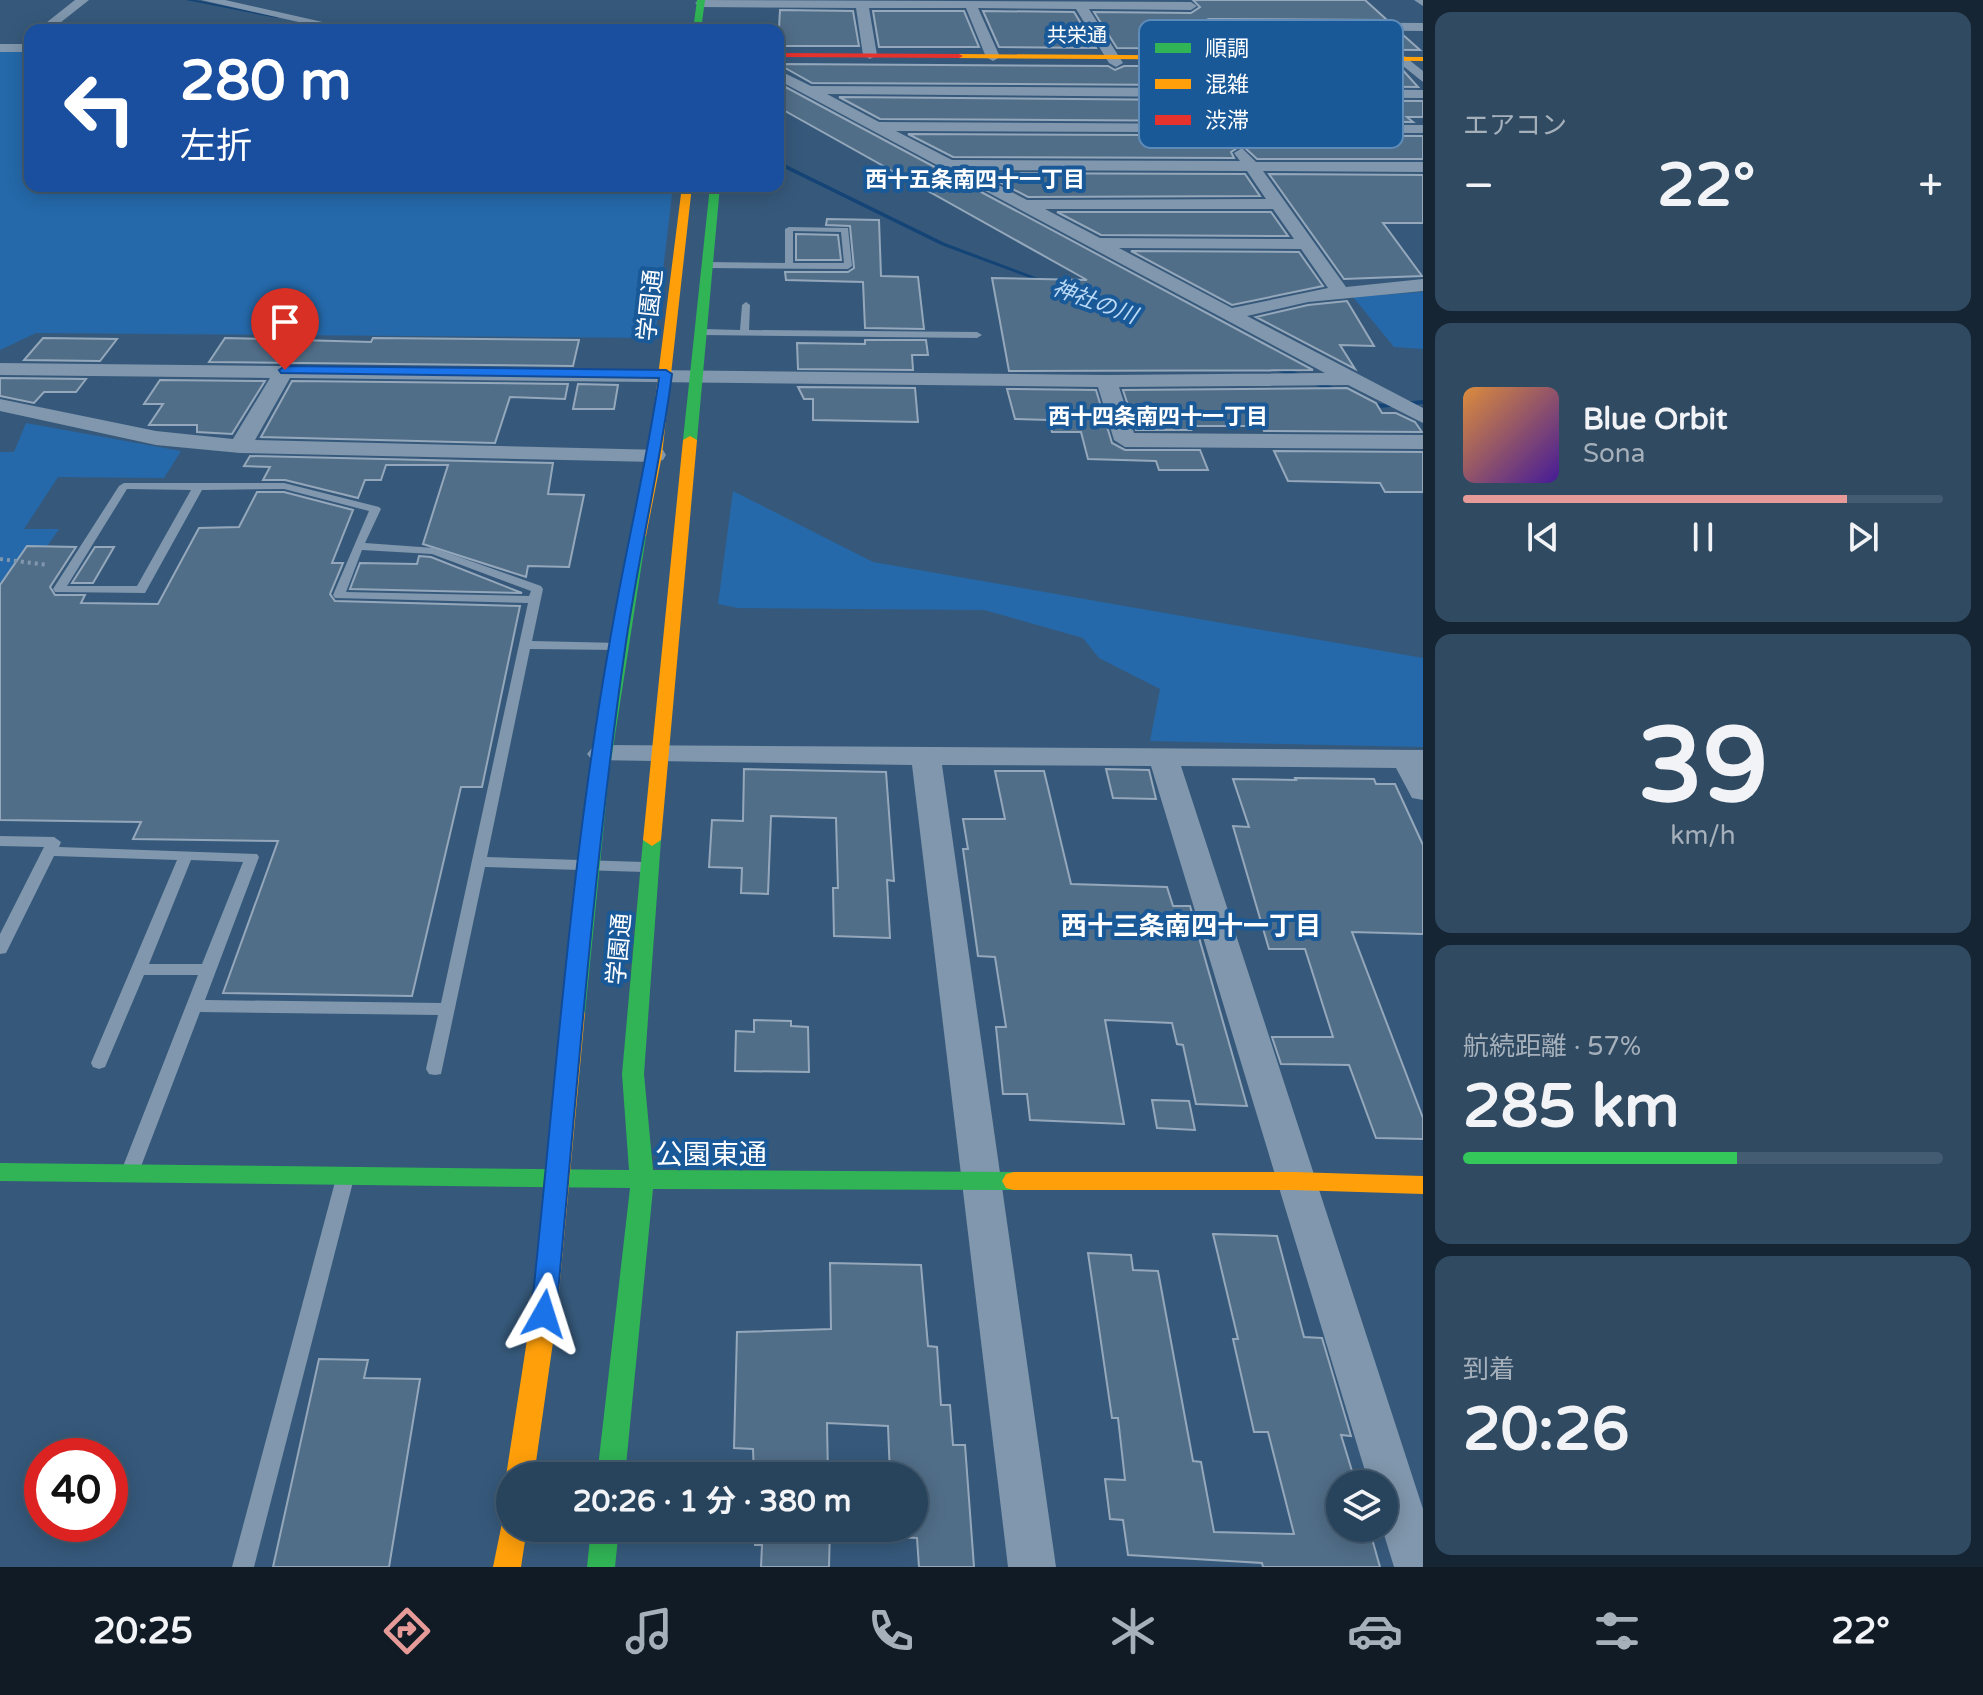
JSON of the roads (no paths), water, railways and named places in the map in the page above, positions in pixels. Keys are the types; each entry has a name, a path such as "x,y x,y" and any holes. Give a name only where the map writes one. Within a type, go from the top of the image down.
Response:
{"street":[{"path":"73,0 90,0"},
{"path":"51,24 83,0"},
{"path":"207,0 323,24"},
{"path":"710,2 1189,3 1204,20"},
{"path":"700,24 710,2"},
{"path":"710,2 715,24"},
{"path":"862,4 870,55"},
{"path":"970,4 993,57"},
{"path":"1080,5 1114,60"},
{"path":"1318,9 1330,20"},
{"path":"1403,27 1423,27"},
{"path":"0,48 24,48"},
{"name":"共栄通","path":"784,58 870,55 1114,60"},
{"name":"共栄通","path":"784,58 1139,60"},
{"path":"960,59 986,127"},
{"path":"1414,62 1423,78"},
{"path":"784,77 1423,417"},
{"path":"808,90 986,127 1251,165 1422,168"},
{"path":"1403,94 1423,94"},
{"path":"951,165 986,127 1139,103"},
{"path":"872,126 1139,127"},
{"path":"1403,129 1423,129"},
{"path":"1238,148 1340,292"},
{"name":"学園通","path":"522,1462 544,1314 588,865 602,754 617,646 655,455 686,192"},
{"name":"学園通","path":"612,1462 642,1182 633,1074 659,754 714,192"},
{"path":"1027,204 1279,204"},
{"path":"1098,243 1309,244"},
{"path":"1231,314 1340,292 1423,285"},
{"path":"0,369 698,374 1107,381 1350,379"},
{"path":"240,446 285,370"},
{"path":"1107,381 1125,440 1423,442"},
{"path":"0,405 156,438 240,446 655,455"},
{"path":"602,754 1414,758 1423,791"},
{"path":"926,755 1032,1567"},
{"path":"1163,756 1294,1181 1418,1567"},
{"name":"公園東通","path":"0,1172 346,1174 642,1182 1294,1181 1423,1185"},
{"path":"507,1567 511,1542"},
{"path":"601,1567 604,1542"}],"lane":[{"path":"708,265 848,266 845,230 789,229 789,265"},
{"path":"744,332 746,305"},
{"path":"703,332 977,335"},
{"path":"198,487 141,590 59,589 124,486 284,486 375,509 339,595 533,600"},
{"path":"358,546 434,551 537,589 435,1069"},
{"path":"525,645 617,646"},
{"path":"0,841 54,842 0,949"},
{"path":"50,851 252,857 129,1173"},
{"path":"99,1063 186,855"},
{"path":"479,862 650,867"},
{"path":"138,969 208,970"},
{"path":"194,1006 447,1009"},
{"path":"243,1567 346,1174"}],"waterway":[{"name":"神社の川","path":"188,0 277,17"},
{"name":"神社の川","path":"784,166 943,244 1048,283"},
{"name":"神社の川","path":"1270,365 1344,393"},
{"name":"神社の川","path":"1364,400 1379,406 1423,402"}],"district":[{"name":"西十五条南四十一丁目","path":"975,179"},
{"name":"西十四条南四十一丁目","path":"1158,416"},
{"name":"西十三条南四十一丁目","path":"1191,926"}]}
